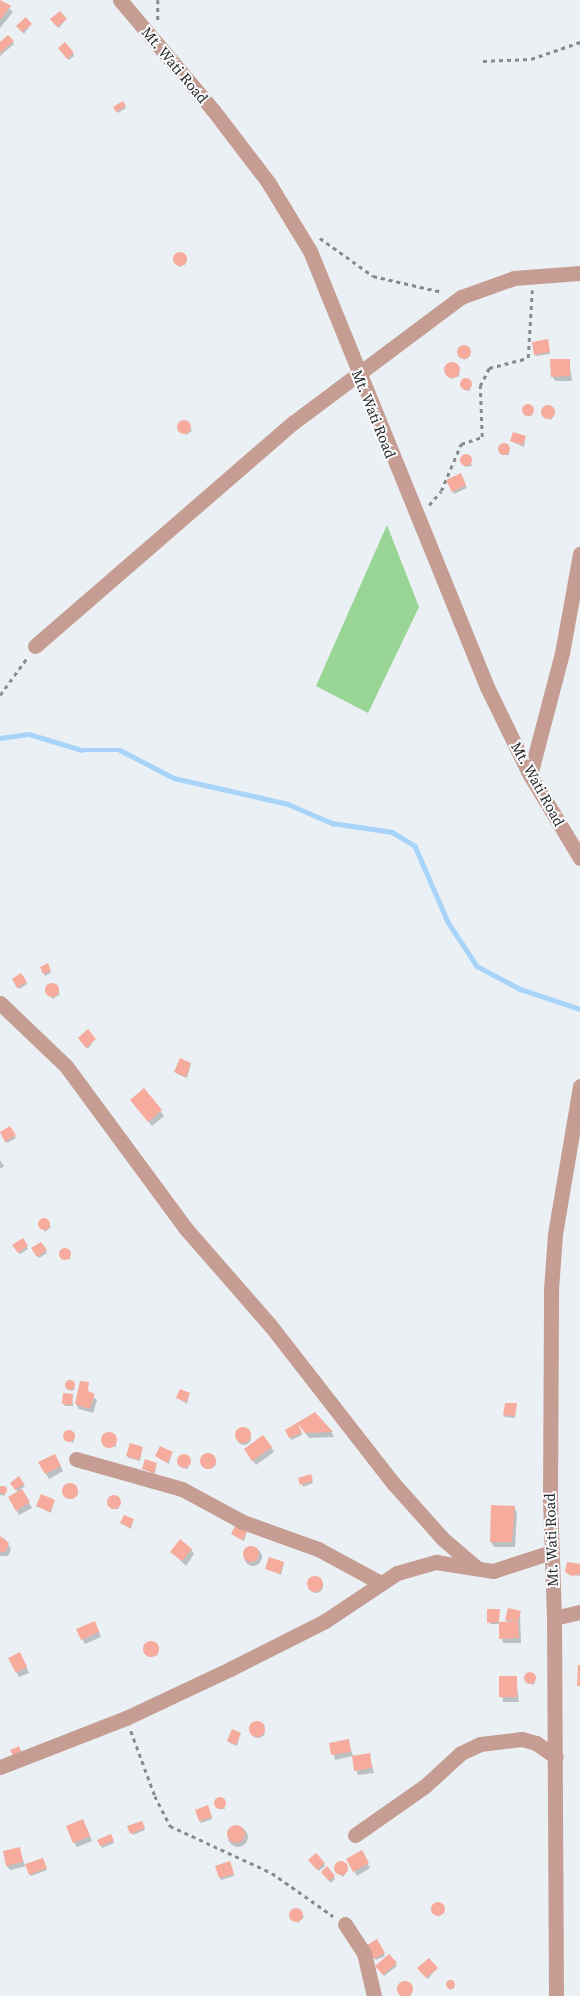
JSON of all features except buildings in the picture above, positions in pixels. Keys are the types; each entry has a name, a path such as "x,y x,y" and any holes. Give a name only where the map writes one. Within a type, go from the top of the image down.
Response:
{"street":[{"name":"Mt. Wati Road","path":"120,0 213,110 268,182 310,251 358,374 487,687 530,775 580,858"},
{"path":"35,646 242,466 358,374 461,297 491,285 533,276 580,273"},
{"path":"530,775 562,653 580,554"},
{"path":"0,1003 66,1066 187,1230 270,1325 393,1483 443,1539 477,1568"},
{"name":"Mt. Wati Road","path":"556,1996 556,1757 551,1552 550,1402 554,1243 580,1086"},
{"path":"76,1458 182,1488 243,1522 318,1549 379,1582"},
{"path":"0,1766 126,1718 325,1621 379,1582 397,1573 436,1562 493,1572 551,1552"},
{"path":"554,1618 580,1612"},
{"path":"355,1835 426,1786 461,1754 480,1744 522,1739 536,1743 556,1757"},
{"path":"345,1924 364,1953 374,1996"}],"path":[{"path":"483,61 531,59 580,42"},
{"path":"314,232 328,246 373,276 461,297"},
{"path":"417,518 441,491 461,444 482,437 480,386 489,368 528,358 533,276"},
{"path":"0,695 35,646"},
{"path":"126,1718 155,1796 170,1826 272,1873 345,1924"}],"green space":[{"path":"387,525 419,607 368,713 316,686"}],"waterway":[{"path":"0,738 29,734 82,750 120,750 174,778 288,804 332,823 392,832 415,846 448,922 477,966 520,989 580,1009"}]}
